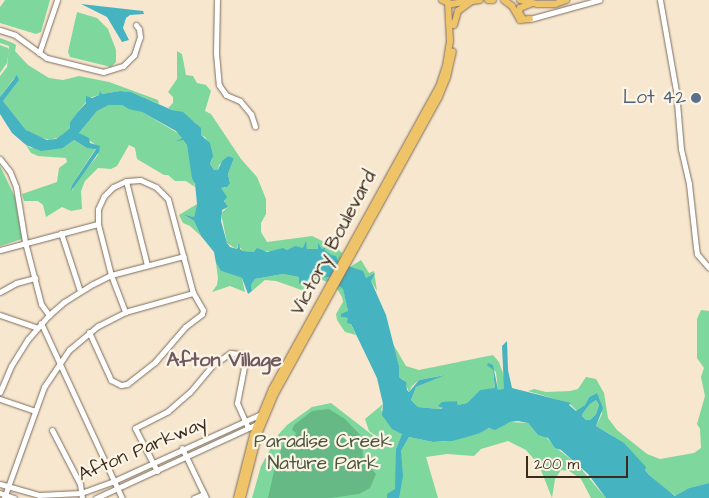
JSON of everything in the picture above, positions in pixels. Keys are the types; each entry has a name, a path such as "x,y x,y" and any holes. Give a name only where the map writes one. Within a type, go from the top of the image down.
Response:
{"main road":[{"path":"448,1 477,0"},
{"path":"454,25 459,9 477,0"},
{"path":"488,0 493,0"},
{"path":"504,0 520,20 530,19"},
{"path":"514,11 516,0"},
{"path":"520,0 535,4"},
{"path":"541,0 550,4"},
{"path":"530,19 520,16 519,9 524,5 550,4 566,0"},
{"name":"Victory Boulevard","path":"242,498 264,416 447,69 454,44 454,25 448,1"},
{"name":"Victory Boulevard","path":"447,69 451,36 448,1"},
{"name":"Victory Boulevard","path":"237,498 257,424 264,416"}],"street":[{"path":"39,53 58,0"},
{"path":"217,0 216,53 220,85 226,95 240,101 251,114 255,126"},
{"path":"530,19 599,0"},
{"path":"660,0 676,91 682,155 691,199 697,254 709,268"},
{"path":"0,30 15,35 39,53 54,61 95,71 112,71 127,63 136,52 140,37 139,29 136,25"},
{"path":"0,159 10,172 16,187 25,242 34,278 41,304 49,315"},
{"path":"126,181 147,265"},
{"path":"89,332 110,380 121,385 127,384 155,362 179,334 202,314 203,310 193,293 172,210 165,194 148,182 126,181 113,187 104,196 98,209 98,224 111,275 125,312"},
{"path":"0,250 98,224"},
{"path":"61,233 80,291"},
{"path":"0,392 11,366 41,322 80,291 111,275 184,256"},
{"path":"0,292 11,285 34,278"},
{"path":"14,498 3,495 8,487 34,411 44,387 69,350 89,332 125,312 193,293"},
{"path":"0,314 37,328"},
{"path":"41,322 122,498"},
{"path":"157,471 135,428 168,411 190,392 213,365 230,353 241,354 245,362 237,407 248,428"},
{"path":"0,399 34,411"},
{"name":"Afton Parkway","path":"0,484 39,496 82,495 243,421 264,416"},
{"name":"Afton Parkway","path":"96,498 118,490 257,424"},
{"path":"52,430 80,484 82,495"},
{"path":"182,448 205,496 194,498"}],"green space":[{"path":"5,0 50,0 41,32 36,34 0,23 0,7"},
{"path":"77,12 97,18 108,29 116,50 116,62 111,67 70,57 68,52"},
{"path":"0,38 16,45 15,51 28,65 49,78 63,80 79,76 109,82 158,100 159,104 131,92 120,91 102,94 100,92 99,95 89,98 70,122 70,128 60,137 50,140 35,136 26,130 3,101 17,82 14,78 0,97 0,76 7,67 9,46 0,43"},
{"path":"0,45 9,50 7,63 0,73"},
{"path":"177,51 182,54 186,75 193,76 197,83 206,85 211,91 205,111 211,114 241,159 257,177 266,199 266,214 261,223 261,232 267,242 312,236 337,248 342,253 339,263 319,247 318,249 307,249 306,245 303,249 295,247 287,250 253,252 243,251 238,245 236,249 227,243 221,213 228,207 221,188 225,188 230,182 228,174 234,158 228,156 219,165 218,170 214,170 210,164 212,159 208,142 201,135 196,123 168,108 173,103 173,97 168,92 177,79"},
{"path":"109,105 122,105 142,112 181,135 182,138 178,140 183,140 187,145 195,187 186,181 175,181 168,175 164,175 137,159 135,148 129,145 117,166 111,169 98,168 85,181 81,191 82,209 71,211 62,207 46,217 43,205 38,201 24,201 22,194 57,182 59,168 67,162 66,158 38,156 31,153 26,145 31,148 63,148 74,140 87,148 96,148 72,185 72,191 76,182 98,155 97,146 79,133 97,111"},
{"path":"0,166 15,197 22,239 0,246"},
{"path":"197,204 194,217 185,216 194,221 201,236 190,226 183,223 179,215"},
{"path":"361,260 369,273 374,271 377,291 371,281 374,274 366,278 363,273 350,267"},
{"path":"216,263 221,271 242,278 245,292 230,286 212,292 217,285 218,278"},
{"path":"283,274 299,277 305,283 311,278 325,276 330,278 328,282 322,280 310,293 276,281 265,280 252,291 251,285 255,279"},
{"path":"338,283 343,288 348,311 341,317 348,318 356,335 345,332 337,320 336,314 343,302 336,287"},
{"path":"701,310 709,311 709,483 689,488 676,496 666,489 649,475 632,453 611,435 596,426 602,414 597,393 589,397 585,405 577,411 569,403 528,391 534,389 546,392 570,391 578,389 586,377 596,379 604,393 608,418 617,430 647,454 660,459 694,453 701,448 700,429 697,424 705,396 701,377 704,368 697,358 697,319"},
{"path":"393,344 406,366 419,370 493,355 499,362 504,376 504,390 498,390 496,372 489,365 493,370 495,388 487,391 480,390 467,403 458,405 457,401 453,401 439,409 418,407 411,400 416,387 444,375 419,380 412,386 409,392 404,380 399,377 399,366"},
{"path":"596,400 599,405 596,414 590,420 586,420 582,416 583,413"},
{"name":"Paradise Creek Nature Park","path":"331,403 384,444 386,443 369,431 365,419 383,404 381,410 402,434 396,449 401,451 409,437 433,442 444,442 478,434 484,430 510,422 528,423 538,435 545,436 555,447 577,464 606,498 591,498 581,479 569,471 561,470 555,479 552,498 539,465 526,450 508,441 481,449 474,456 447,454 426,457 438,498 252,498 261,466 278,435 287,425 312,407"},
{"path":"329,409 345,419 362,437 363,459 376,474 370,488 359,494 330,498 268,498 277,458 284,443 294,438 296,433 292,430 294,425 312,411"}],"water":[{"path":"81,4 143,11 144,14 130,15 126,18 123,28 129,40 122,42 107,17"},
{"path":"17,75 19,80 3,101 26,130 47,140 56,139 70,128 70,122 86,103 86,96 92,98 99,95 100,91 102,94 120,91 131,92 172,110 183,112 201,128 201,135 210,143 213,156 210,164 214,170 218,170 222,161 228,156 234,158 228,174 230,183 227,187 221,188 227,197 224,201 228,207 222,210 221,221 227,243 230,247 237,249 239,243 240,249 243,251 254,252 257,248 267,252 283,248 287,250 295,246 303,248 306,241 307,249 318,249 318,243 322,249 325,248 331,255 336,256 339,263 363,271 366,278 375,273 371,281 386,315 399,366 399,377 406,382 407,390 409,392 419,380 445,375 416,387 411,400 418,407 439,409 443,408 438,406 442,402 457,401 458,405 467,403 480,390 495,388 493,370 487,365 488,363 493,365 498,390 504,389 502,346 507,341 508,370 512,388 571,403 569,405 576,411 585,405 589,397 597,393 603,408 596,426 624,443 646,467 645,470 649,475 675,496 689,488 709,483 709,498 606,498 588,474 561,450 555,448 548,438 538,435 528,423 518,421 510,422 495,430 489,428 478,434 452,441 433,442 409,437 401,451 403,476 399,498 387,498 387,494 395,489 396,449 402,434 392,429 382,415 383,404 377,378 351,324 347,323 348,318 341,317 341,314 348,311 343,289 329,277 311,278 305,283 299,284 299,277 283,274 255,279 251,285 252,291 248,294 242,278 221,271 216,263 214,252 201,236 194,221 184,215 194,217 197,204 187,145 183,140 176,141 182,138 176,131 142,112 122,105 109,105 97,111 79,133 89,138 90,143 100,146 99,152 71,191 72,185 96,149 87,148 74,140 63,148 41,151 26,145 12,133 0,114 0,97","holes":["596,400 599,405 596,414 590,420 586,420 582,416 590,404"]}],"place":[{"name":"Lot 42","path":"696,98"}],"district":[{"name":"Afton Village","path":"224,360"}]}
